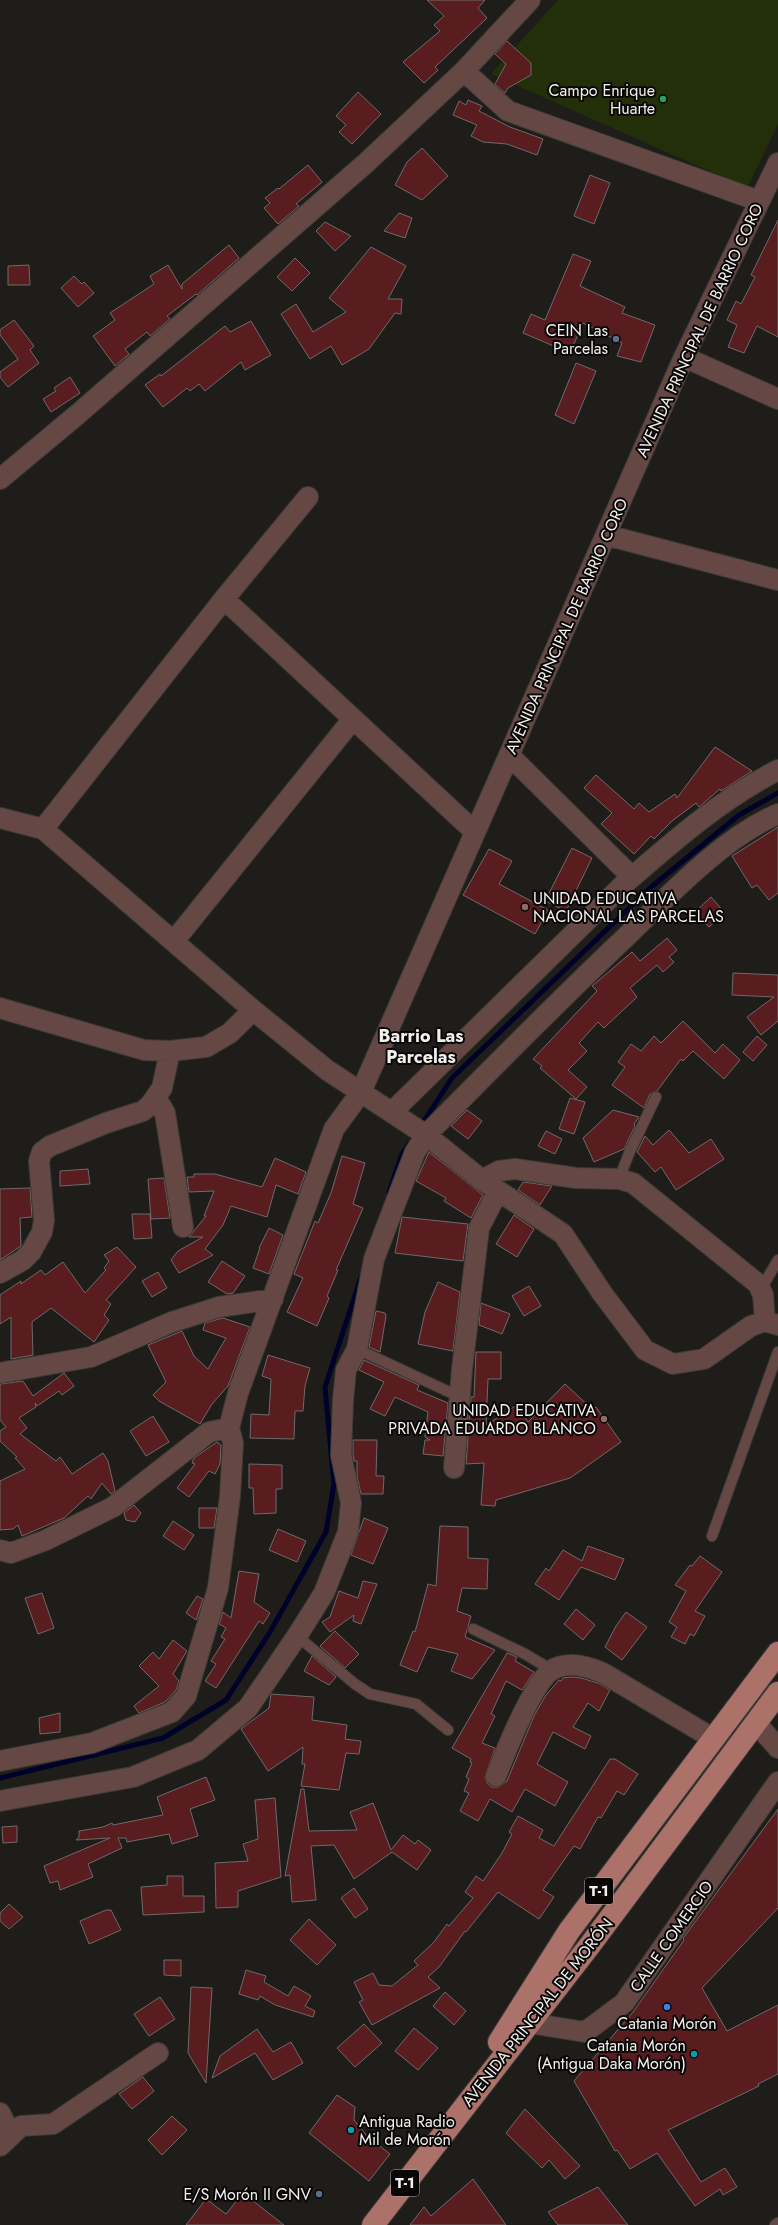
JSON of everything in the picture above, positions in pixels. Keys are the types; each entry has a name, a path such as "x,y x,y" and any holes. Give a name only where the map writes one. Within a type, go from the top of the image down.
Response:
{"main road":[{"name":"AVENIDA PRINCIPAL DE MORÓN","path":"436,2141 569,1931 778,1653"},
{"name":"AVENIDA PRINCIPAL DE MORÓN","path":"436,2141 529,2023 778,1693"},
{"name":"T-1","path":"373,2225 436,2141"}],"street":[{"path":"0,479 78,414 366,163 464,72 530,0"},
{"path":"464,72 508,111 758,201"},
{"name":"AVENIDA PRINCIPAL DE BARRIO CORO","path":"229,1428 238,1393 334,1129 361,1092 684,357 758,201 775,176"},
{"path":"684,357 778,399"},
{"path":"43,829 224,599 308,497"},
{"path":"606,535 778,580"},
{"path":"224,599 475,832"},
{"path":"174,941 353,718"},
{"path":"509,755 632,877"},
{"path":"392,1112 632,877 721,805 754,782 778,770"},
{"path":"0,1801 133,1777 198,1750 248,1708 324,1593 348,1532 351,1503 341,1455 343,1400 346,1370 357,1349 374,1259 415,1152 421,1132 690,875 744,834 778,814"},
{"path":"0,818 43,829 254,1010 327,1070 421,1132 482,1180 563,1234 602,1293 645,1350 673,1364 704,1359 751,1326 772,1323 758,1284 640,1187 619,1179 576,1178 515,1169 499,1171 482,1180"},
{"path":"0,1008 144,1050 170,1051 206,1046 230,1033 254,1010"},
{"path":"0,1273 22,1260 31,1252 42,1232 44,1220 39,1161 42,1152 50,1146 71,1137 143,1111 156,1098 162,1088 170,1051"},
{"path":"156,1098 165,1113 183,1227"},
{"path":"454,1468 460,1397 479,1228 498,1191"},
{"path":"0,1373 91,1357 172,1322 219,1307 273,1299"},
{"path":"0,1550 11,1552 46,1540 113,1507 209,1432 229,1428 233,1444 230,1496 218,1588 186,1696 172,1712 92,1743 0,1761"},
{"path":"496,1776 516,1728 542,1679 552,1670 562,1666 576,1666 603,1672 714,1739"},
{"path":"756,1723 778,1748"},
{"name":"CALLE COMERCIO","path":"529,2023 585,2032 624,2003 778,1782"},
{"path":"6,2141 20,2126 53,2124 158,2053"},
{"path":"0,2113 6,2141"}],"lane":[{"path":"619,1179 630,1151 656,1097"},
{"path":"761,1289 778,1260"},
{"path":"357,1349 460,1397"},
{"path":"712,1536 778,1352"},
{"path":"473,1629 525,1654 552,1670"},
{"path":"297,1636 370,1694 416,1704 448,1730"}],"green space":[{"name":"Campo Enrique Huarte","path":"558,0 778,0 778,125 747,188 491,74"}],"building":[{"path":"427,0 485,0 478,8 487,18 435,67 438,70 424,83 403,62 440,31 434,25 444,16"},
{"path":"507,41 531,63 531,75 508,88 505,93 495,84 506,64 495,54"},
{"path":"358,92 381,114 352,144 339,132 346,125 336,116"},
{"path":"468,100 482,106 479,111 510,127 543,139 537,155 507,144 483,142 471,136 477,125 453,115 459,101 466,105"},
{"path":"422,148 448,176 422,200 395,185 407,162"},
{"path":"308,165 322,182 296,204 299,206 278,224 264,208 270,203 265,198 278,188 279,189"},
{"path":"590,175 610,183 594,224 574,216"},
{"path":"399,213 412,218 405,238 384,231"},
{"path":"778,220 778,337 757,326 744,353 728,347 737,325 727,320 736,301 741,304 755,277 751,275"},
{"path":"325,222 351,236 335,251 316,231"},
{"path":"229,245 239,258 197,295 196,294 167,316 170,319 150,336 147,332 125,349 129,354 115,366 93,336 115,320 110,313 154,284 150,276 168,265 182,289 182,284"},
{"path":"371,247 406,266 388,299 402,299 401,314 395,313 369,349 342,365 331,346 310,359 281,314 296,304 313,332 346,312 329,298"},
{"path":"573,254 591,261 580,286 625,307 622,313 655,325 641,362 617,356 622,343 583,323 570,353 523,333 531,314 545,320"},
{"path":"295,258 310,273 292,291 277,277"},
{"path":"29,265 30,285 8,285 8,266"},
{"path":"74,276 82,284 84,282 94,293 78,307 61,288"},
{"path":"14,320 34,346 30,350 39,363 8,387 0,377 0,372 18,359 0,335 0,330"},
{"path":"251,321 271,355 245,370 241,362 205,391 199,384 190,391 187,388 163,407 145,385 160,374 161,376 225,326 230,332"},
{"path":"576,363 596,371 574,424 555,415"},
{"path":"70,377 80,393 51,412 43,399 56,391 54,388"},
{"path":"715,747 752,771 721,791 720,789 699,807 696,803 672,821 654,839 651,836 634,854 601,824 612,813 584,788 596,775 634,809 639,803 649,812 675,794 677,798"},
{"path":"778,827 778,893 769,900 757,885 752,888 732,856"},
{"path":"572,848 592,858 566,911 545,901"},
{"path":"489,849 512,861 499,884 548,910 535,934 463,895"},
{"path":"711,897 725,913 709,927 695,912"},
{"path":"667,938 677,950 669,957 674,962 663,972 657,965 630,988 637,997 604,1028 598,1022 579,1043 587,1051 568,1070 587,1087 576,1099 540,1068 542,1066 533,1059 597,991 592,986 632,952 640,961"},
{"path":"733,973 778,975 778,1021 761,1035 747,1017 774,997 732,995"},
{"path":"683,1021 715,1053 723,1044 740,1060 724,1079 693,1051 683,1061 681,1059 657,1091 650,1094 644,1108 612,1085 625,1067 618,1062 631,1044 641,1051 654,1036 661,1043"},
{"path":"757,1036 767,1045 753,1061 743,1052"},
{"path":"570,1098 585,1102 574,1134 559,1129"},
{"path":"467,1110 482,1121 468,1139 451,1126"},
{"path":"613,1110 639,1117 634,1124 635,1126 624,1149 594,1162 583,1138"},
{"path":"669,1130 689,1153 711,1139 724,1159 676,1190 661,1167 655,1172 637,1152 645,1136 653,1145"},
{"path":"546,1131 562,1139 555,1154 538,1146"},
{"path":"429,1152 483,1195 471,1218 444,1201 446,1198 416,1181"},
{"path":"342,1156 365,1163 353,1204 363,1208 336,1270 338,1270 327,1296 329,1298 317,1326 287,1312 303,1278 294,1274 315,1221 318,1223 331,1193"},
{"path":"275,1158 306,1172 298,1194 276,1185 267,1217 231,1206 223,1225 205,1249 213,1255 179,1273 171,1260 178,1251 203,1237 189,1237 206,1216 204,1216 214,1191 189,1192 187,1177 194,1177 194,1174 215,1174 262,1187"},
{"path":"88,1169 90,1184 60,1186 60,1171"},
{"path":"164,1178 170,1218 151,1219 148,1179"},
{"path":"523,1182 552,1186 540,1205 518,1190"},
{"path":"30,1188 32,1217 20,1218 21,1246 0,1260 0,1189"},
{"path":"132,1214 150,1214 152,1238 134,1239"},
{"path":"514,1215 534,1229 517,1257 496,1244"},
{"path":"402,1217 468,1224 463,1261 395,1253"},
{"path":"269,1228 283,1235 269,1274 253,1268 259,1248"},
{"path":"117,1247 136,1267 106,1300 111,1304 104,1315 109,1320 94,1342 51,1308 32,1322 33,1355 11,1359 11,1317 0,1324 0,1295 21,1281 21,1284 41,1270 45,1275 63,1262 85,1293 106,1270 104,1268 109,1261 104,1255"},
{"path":"222,1261 245,1276 233,1293 227,1294 208,1282"},
{"path":"158,1272 167,1288 152,1297 142,1281"},
{"path":"438,1282 460,1292 453,1351 418,1344 425,1312"},
{"path":"529,1286 541,1306 524,1316 512,1296"},
{"path":"481,1303 510,1314 502,1334 479,1325"},
{"path":"376,1311 385,1313 386,1316 380,1352 369,1347"},
{"path":"223,1318 250,1327 228,1386 212,1404 200,1424 159,1401 153,1395 166,1382 148,1345 182,1331 194,1356 208,1369 226,1338 203,1330 205,1323"},
{"path":"476,1352 501,1352 501,1379 488,1379 486,1425 517,1405 528,1422 565,1384 593,1410 596,1407 621,1442 570,1478 496,1500 495,1506 481,1505 484,1463 466,1464 471,1397 474,1397"},
{"path":"268,1355 310,1368 305,1386 303,1411 295,1411 294,1439 250,1438 251,1414 269,1415 271,1379 262,1376"},
{"path":"364,1360 419,1385 417,1390 448,1403 443,1456 423,1454 425,1440 430,1440 425,1437 428,1412 395,1397 385,1416 370,1409 384,1382 359,1370"},
{"path":"64,1373 74,1386 62,1395 59,1391 37,1406 35,1403 36,1407 19,1418 27,1428 20,1434 56,1461 60,1457 72,1474 103,1453 108,1461 115,1491 111,1494 102,1483 91,1499 88,1496 64,1518 22,1536 18,1525 13,1529 0,1530 0,1481 25,1469 15,1458 17,1457 0,1441 0,1431 6,1427 0,1420 0,1384 23,1381 33,1396"},
{"path":"153,1416 169,1442 146,1456 130,1431"},
{"path":"353,1440 377,1440 376,1476 384,1476 383,1494 361,1494 357,1477 357,1461 354,1461"},
{"path":"217,1442 221,1445 220,1464 215,1474 209,1471 189,1497 177,1488 195,1464 192,1463 194,1458"},
{"path":"249,1464 282,1465 282,1489 276,1489 276,1513 254,1514 253,1488 249,1488"},
{"path":"134,1505 141,1513 135,1522 126,1520 124,1513"},
{"path":"199,1508 217,1508 214,1528 199,1528"},
{"path":"364,1518 388,1528 373,1564 351,1555"},
{"path":"173,1521 194,1535 184,1550 163,1536"},
{"path":"440,1526 468,1527 468,1558 488,1559 487,1589 462,1588 457,1611 471,1616 465,1637 495,1650 472,1679 451,1671 458,1654 428,1647 417,1672 400,1665 413,1631 415,1632 428,1584 436,1586"},
{"path":"278,1529 306,1541 297,1562 269,1550"},
{"path":"588,1546 624,1559 615,1580 581,1567 559,1600 535,1584 546,1568 549,1571 563,1550 582,1561"},
{"path":"700,1556 722,1572 695,1611 705,1616 694,1636 690,1634 685,1644 671,1637 677,1627 669,1622 686,1591 675,1585 690,1565 692,1566"},
{"path":"239,1571 259,1574 254,1602 270,1613 263,1624 259,1621 216,1688 205,1681 216,1664 211,1661 225,1639 221,1637 226,1628 219,1624 223,1612 231,1618"},
{"path":"363,1581 377,1584 361,1624 353,1621 354,1615 330,1632 322,1622 330,1617 339,1591 358,1598"},
{"path":"42,1593 54,1628 38,1634 25,1598"},
{"path":"197,1596 203,1599 196,1620 186,1613"},
{"path":"576,1609 595,1625 583,1640 564,1624"},
{"path":"626,1612 647,1627 622,1660 605,1647 616,1626"},
{"path":"335,1631 359,1654 345,1668 320,1646"},
{"path":"173,1640 187,1651 173,1674 179,1681 176,1690 165,1702 139,1713 134,1706 159,1686 139,1666 153,1652 159,1659"},
{"path":"507,1653 517,1657 515,1661 534,1672 522,1690 506,1681 491,1714 495,1716 482,1743 495,1748 485,1777 487,1783 492,1787 498,1787 507,1781 534,1716 546,1695 559,1680 561,1681 563,1678 571,1677 581,1678 598,1683 610,1690 599,1711 588,1703 573,1727 591,1736 585,1749 553,1732 537,1764 568,1782 555,1806 525,1789 512,1812 490,1799 478,1821 460,1811 469,1793 464,1791 469,1779 466,1777 472,1763 470,1762 471,1759 452,1748"},
{"path":"312,1656 336,1677 329,1685 304,1671"},
{"path":"271,1694 314,1697 312,1720 347,1725 345,1739 361,1741 359,1754 346,1753 339,1790 301,1786 305,1764 302,1764 303,1747 268,1771 241,1729 269,1708"},
{"path":"60,1713 60,1732 40,1734 39,1718"},
{"path":"610,1759 615,1759 638,1774 624,1795 617,1791 601,1818 598,1817 580,1849 574,1846 543,1890 554,1897 539,1919 498,1892 466,1932 465,1931 439,1967 428,1977 440,1988 372,2025 359,2002 363,2000 354,1982 373,1973 379,1985 392,1986 418,1965 414,1961 434,1942 447,1924 449,1926 473,1898 465,1892 476,1876 483,1881 502,1853 512,1834 509,1832 518,1816 543,1830 539,1838 554,1846"},
{"path":"206,1777 215,1800 190,1809 198,1836 172,1844 169,1834 127,1842 126,1838 118,1838 122,1848 88,1864 93,1877 60,1890 58,1881 50,1883 44,1866 110,1838 76,1840 79,1837 79,1831 103,1827 112,1823 113,1825 163,1815 157,1797"},
{"path":"301,1789 304,1789 309,1831 357,1830 350,1812 373,1803 391,1850 403,1835 415,1844 418,1840 431,1850 417,1870 392,1852 354,1879 334,1845 311,1846 316,1900 292,1902 290,1875 285,1876"},
{"path":"275,1798 281,1877 238,1891 238,1907 216,1908 215,1863 248,1861 243,1844 258,1839 255,1800"},
{"path":"778,1809 778,1908 702,1988 727,2031 778,2005 778,2074 758,2084 759,2086 668,2130 701,2182 725,2168 737,2187 723,2195 720,2189 695,2206 657,2153 630,2169 617,2150 615,2151 574,2081 633,2012 684,1940 683,1938"},
{"path":"17,1826 17,1842 3,1843 2,1827"},
{"path":"167,1876 183,1876 183,1896 204,1896 204,1912 143,1915 141,1887 167,1885"},
{"path":"354,1888 368,1909 355,1918 341,1898"},
{"path":"9,1904 23,1917 9,1929 0,1921 0,1913"},
{"path":"106,1910 111,1910 121,1930 89,1944 80,1921"},
{"path":"309,1919 336,1945 317,1965 290,1940"},
{"path":"164,1960 181,1960 181,1976 164,1975"},
{"path":"246,1970 266,1976 264,1982 288,1996 294,1986 311,1996 305,2006 315,2011 313,2017 275,2005 260,1996 258,2000 239,1994"},
{"path":"191,1987 212,1988 206,2083 188,2053"},
{"path":"445,1992 466,2011 454,2025 433,2006"},
{"path":"160,1997 175,2019 149,2036 134,2014"},
{"path":"364,2024 382,2043 355,2067 337,2048"},
{"path":"414,2028 438,2048 418,2070 395,2051"},
{"path":"257,2029 273,2052 291,2042 303,2063 273,2080 255,2053 212,2078 220,2056"},
{"path":"143,2077 154,2091 132,2109 119,2094"},
{"path":"337,2095 355,2107 354,2120 368,2137 390,2154 369,2181 309,2133"},
{"path":"525,2109 580,2166 565,2179 549,2160 542,2168 506,2133"},
{"path":"172,2116 187,2130 162,2155 148,2140"},
{"path":"473,2179 506,2225 410,2225 424,2207 431,2216"},
{"path":"598,2187 628,2225 558,2225 548,2212"},
{"path":"243,2193 284,2225 186,2225 206,2199 226,2214"}],"waterway":[{"path":"420,1127 452,1078 650,888 739,815 778,793"},
{"path":"389,1192 402,1154 409,1144"},
{"path":"0,1778 163,1738 226,1700 270,1632 326,1532 334,1484 325,1387 361,1277"}],"place":[{"name":"Campo Enrique Huarte","path":"663,99"},
{"name":"CEIN Las Parcelas","path":"616,339"},
{"name":"UNIDAD EDUCATIVA NACIONAL LAS PARCELAS","path":"525,907"},
{"name":"UNIDAD EDUCATIVA PRIVADA EDUARDO BLANCO","path":"604,1419"},
{"name":"Catania Morón","path":"667,2007"},
{"name":"Catania Morón (Antigua Daka Morón)","path":"694,2054"},
{"name":"Antigua Radio Mil de Morón","path":"351,2130"},
{"name":"E/S Morón II GNV","path":"319,2194"}],"district":[{"name":"Barrio Las Parcelas","path":"421,1046"}]}
